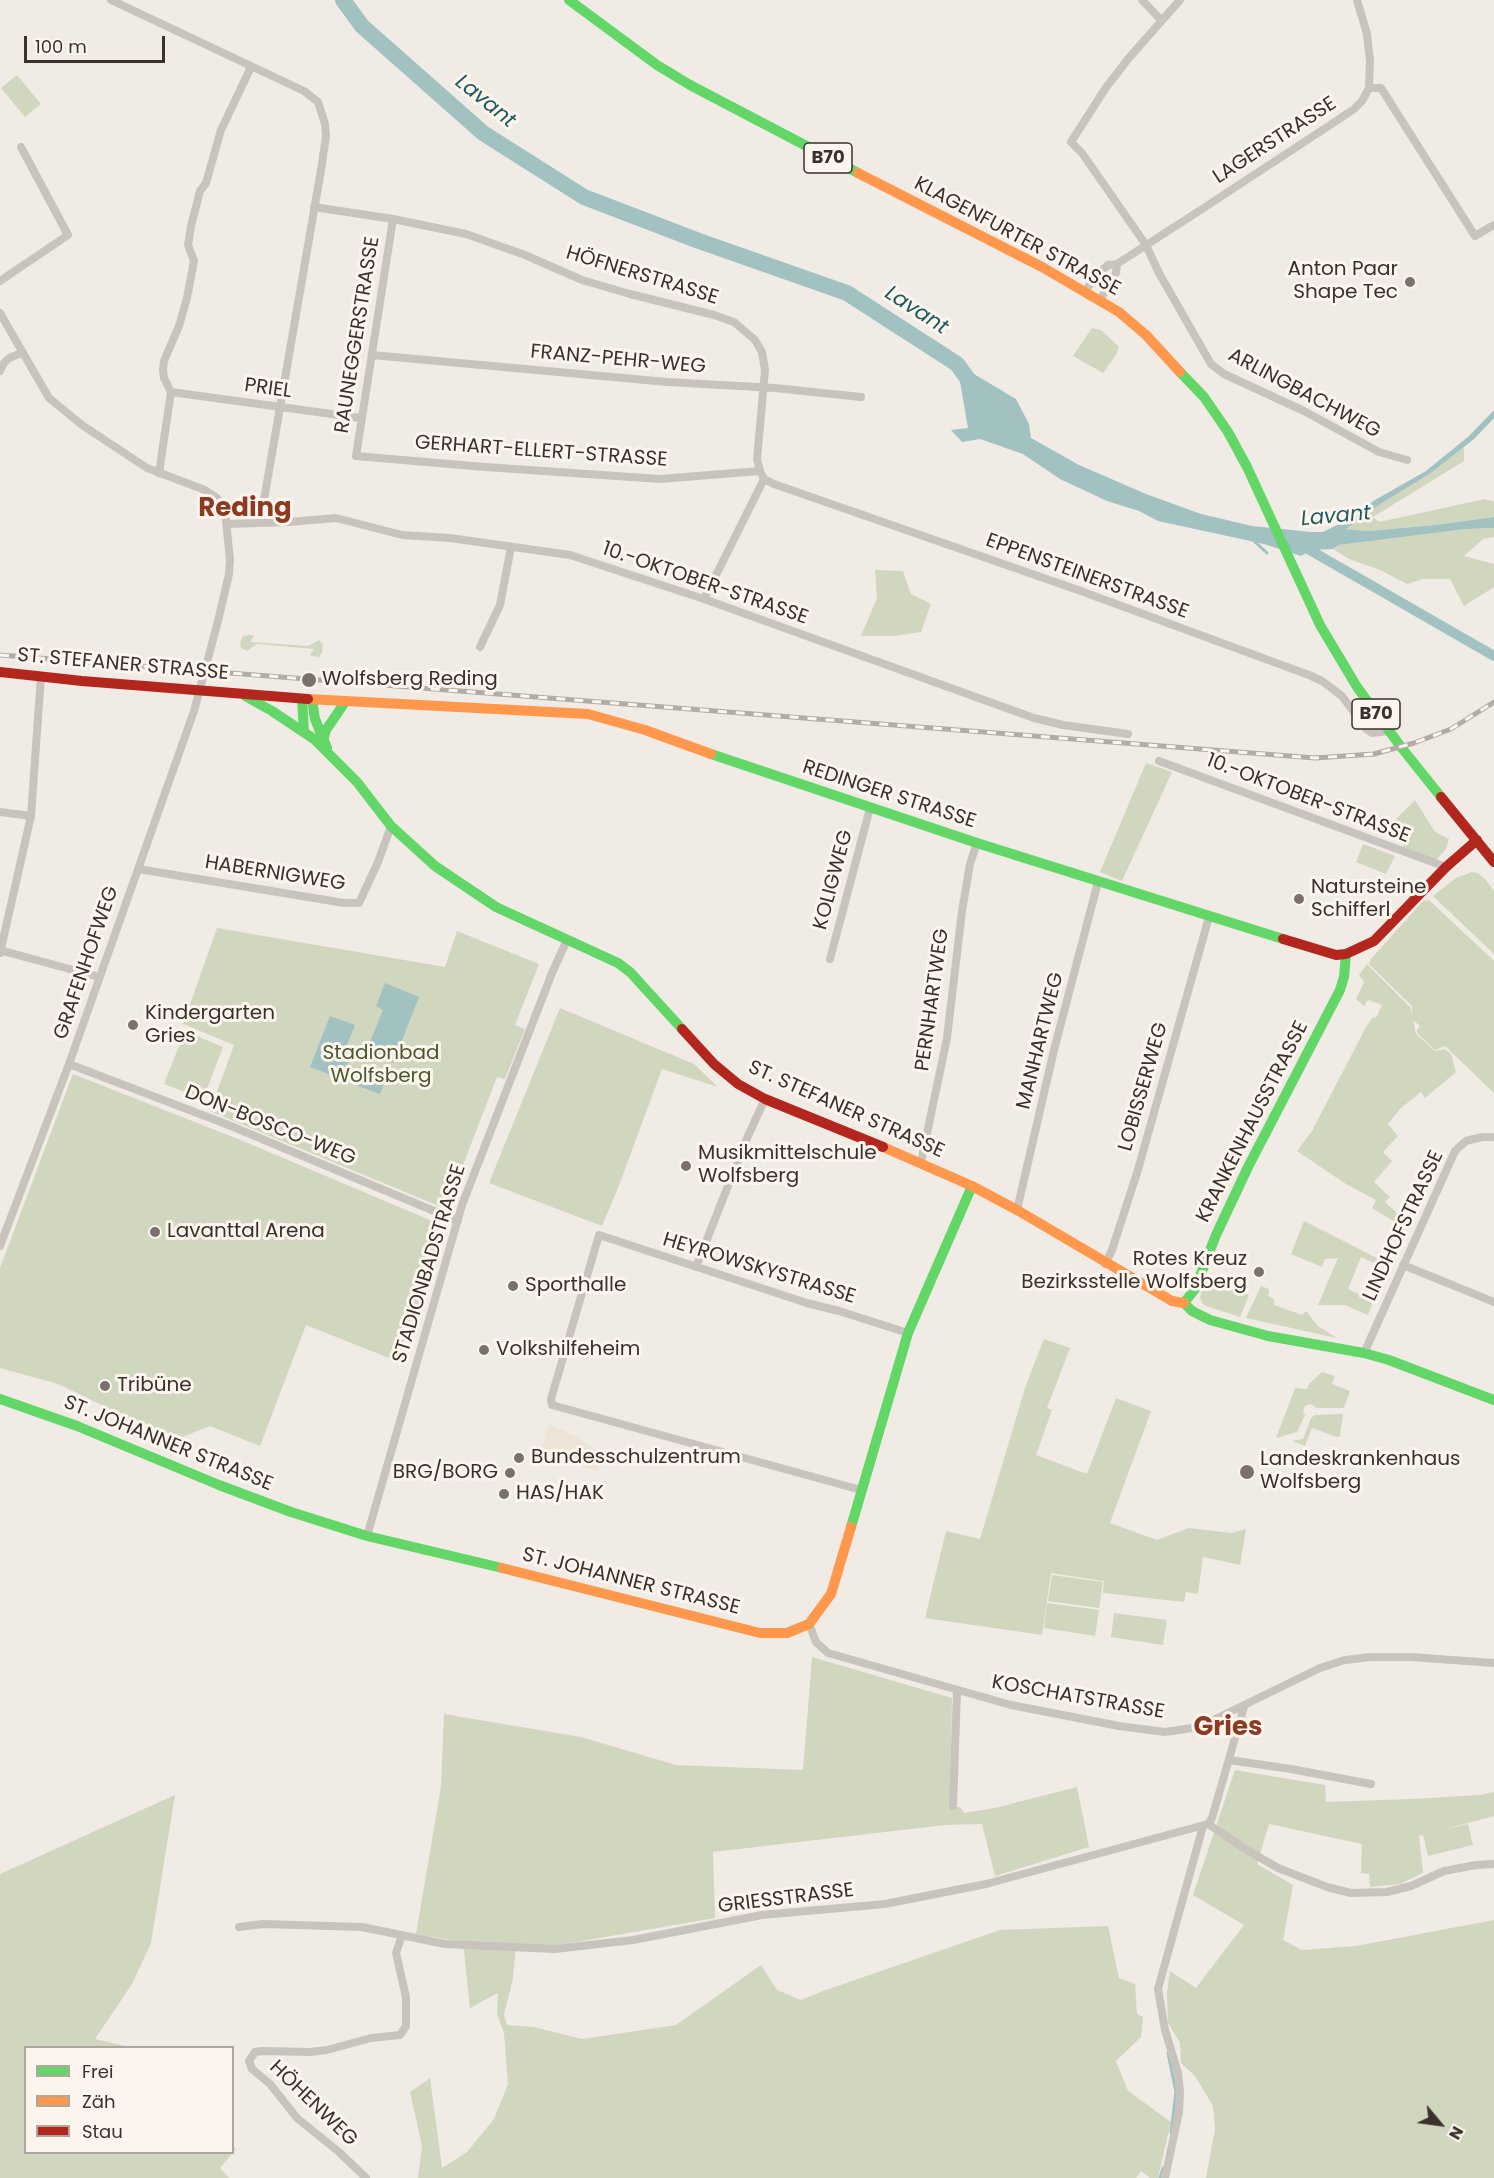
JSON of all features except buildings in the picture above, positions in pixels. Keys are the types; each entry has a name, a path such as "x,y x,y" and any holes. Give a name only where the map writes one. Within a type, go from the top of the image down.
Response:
{"street":[{"path":"111,0 251,68 280,78 303,91 318,102 321,108 326,136 260,522"},
{"name":"KLAGENFURTER STRASSE","path":"569,0 657,65 690,85 1042,267 1119,312 1146,335 1204,397 1233,441 1320,625 1357,687 1388,730 1494,862"},
{"path":"1142,0 1161,20 1180,0"},
{"path":"1357,0 1367,34 1369,88 1381,88 1475,236 1494,225"},
{"name":"ARLINGBACHWEG","path":"1161,20 1105,89 1071,142 1082,153 1146,245 1211,364 1224,374 1304,411 1379,452 1407,460"},
{"path":"159,473 171,392 164,378 164,361 179,326 187,298 194,261 188,245 200,191 206,183 221,130 251,68"},
{"name":"LAGERSTRASSE","path":"1085,291 1094,278 1108,266 1117,264 1354,109 1362,101 1369,88"},
{"path":"0,281 68,236 21,147"},
{"name":"HÖFNERSTRASSE","path":"314,207 393,219 466,234 525,255 582,280 734,322 755,340 762,352 765,370 757,459 762,475"},
{"name":"RAUNEGGERSTRASSE","path":"356,456 393,219"},
{"path":"1100,300 1116,273 1117,264"},
{"path":"0,313 49,398 82,425 141,464 214,495 223,506 228,524"},
{"path":"0,371 9,358 22,353"},
{"name":"FRANZ-PEHR-WEG","path":"372,355 861,397"},
{"name":"PRIEL","path":"171,392 361,418"},
{"name":"GERHART-ELLERT-STRASSE","path":"356,456 660,479 762,475"},
{"path":"704,598 762,475"},
{"name":"EPPENSTEINERSTRASSE","path":"762,475 774,484 1078,590 1309,675 1322,681 1342,696 1366,729 1372,733 1388,730"},
{"name":"10.-OKTOBER-STRASSE","path":"228,524 336,518 402,535 450,538 570,555 704,598 1034,718 1063,725 1128,734"},
{"name":"GRAFENHOFWEG","path":"0,1246 69,1064 200,690 229,574 228,524"},
{"path":"480,647 500,605 511,547"},
{"name":"ST. STEFANER STRASSE","path":"0,672 240,693 314,739 357,782 392,826 435,866 496,908 618,963 630,972 725,1074 738,1084 765,1099 921,1162 972,1186 1017,1210 1106,1264 1172,1301 1184,1303 1192,1311 1210,1320 1268,1336 1364,1353 1389,1360 1494,1400"},
{"path":"40,676 31,816 0,951 99,977"},
{"name":"REDINGER STRASSE","path":"240,693 345,702 588,714 645,730 870,808 1098,882 1327,953 1346,954"},
{"path":"304,732 302,720 307,699"},
{"name":"ST. STEFANER STRASSE","path":"307,699 323,741 331,755"},
{"path":"323,741 326,730 345,702"},
{"name":"10.-OKTOBER-STRASSE","path":"1159,761 1446,867"},
{"name":"KOLIGWEG","path":"830,959 870,808"},
{"path":"0,812 31,816"},
{"name":"HABERNIGWEG","path":"138,869 345,903 359,903 392,826"},
{"path":"1346,954 1374,941 1446,867 1477,840"},
{"name":"PERNHARTWEG","path":"921,1162 947,1038 970,864 978,843"},
{"name":"MANHARTWEG","path":"1017,1210 1054,1050 1098,882"},
{"name":"LOBISSERWEG","path":"1106,1264 1137,1173 1209,917"},
{"name":"STADIONBADSTRASSE","path":"367,1536 462,1205 567,940"},
{"name":"KRANKENHAUSSTRASSE","path":"1184,1303 1196,1288 1216,1235 1248,1167 1340,990 1344,977 1346,954"},
{"name":"DON-BOSCO-WEG","path":"69,1064 226,1125 458,1221"},
{"path":"696,1267 747,1138 765,1099"},
{"name":"LINDHOFSTRASSE","path":"1364,1353 1455,1151 1466,1141 1494,1137"},
{"path":"808,1623 818,1614 831,1594 908,1333 972,1186"},
{"name":"HEYROWSKYSTRASSE","path":"861,1490 552,1405 551,1399 599,1235 828,1310 839,1311 908,1333"},
{"path":"1403,1264 1494,1302"},
{"name":"ST. JOHANNER STRASSE","path":"0,1400 77,1426 291,1512 367,1536 760,1633 787,1633 808,1623"},
{"name":"KOSCHATSTRASSE","path":"808,1623 816,1642 828,1653 1011,1705 1119,1726 1165,1732 1199,1727 1320,1668 1345,1660 1370,1657 1411,1657 1494,1663"},
{"path":"954,1806 957,1691"},
{"path":"1165,2178 1179,2112 1180,2092 1178,2073 1165,2030 1158,1989 1206,1825 1212,1818 1244,1707"},
{"path":"1229,1760 1291,1769 1371,1785"},
{"path":"1206,1825 1278,1868 1327,1887 1351,1893 1387,1892 1411,1886 1444,1871 1494,1864"},
{"name":"GRIESSTRASSE","path":"239,1927 263,1924 362,1927 445,1944 555,1949 589,1947 762,1915 908,1900 986,1884 1206,1825"},
{"name":"HÖHENWEG","path":"366,2178 339,2152 297,2118 270,2084 252,2069 249,2061 255,2052 310,2052 327,2050 371,2037 400,2035 406,2026 406,1997 396,1953 402,1935"}],"green space":[{"path":"17,75 41,104 25,117 1,88"},
{"path":"1092,328 1101,330 1119,347 1103,373 1073,356"},
{"path":"1464,447 1464,461 1373,517 1379,522 1485,499 1494,502 1494,517 1368,531 1346,529 1382,503 1431,473"},
{"path":"1494,528 1494,537 1483,539 1464,556 1494,564 1494,587 1464,606 1450,579 1423,579 1407,584 1380,570 1349,559 1333,549 1339,545 1466,529"},
{"path":"875,570 903,571 911,594 931,604 921,632 895,636 861,636 877,598"},
{"path":"243,636 254,636 250,642 308,646 319,640 323,644 322,653 319,657 310,655 314,649 257,644 247,651 241,648 240,642"},
{"path":"1146,763 1172,772 1122,881 1100,872"},
{"path":"1415,800 1435,832 1449,839 1446,849 1436,860 1403,848 1408,834 1395,820"},
{"path":"1363,844 1395,856 1386,874 1356,862"},
{"path":"1472,872 1478,873 1485,879 1494,891 1494,954 1433,896 1456,878"},
{"path":"1429,900 1494,961 1494,1093 1445,1046 1435,1050 1417,1033 1420,1026 1413,1020 1416,1034 1435,1051 1445,1049 1451,1054 1456,1072 1425,1098 1421,1092 1400,1109 1388,1124 1398,1136 1383,1152 1392,1161 1374,1182 1390,1197 1385,1202 1399,1215 1400,1225 1372,1208 1376,1200 1346,1184 1297,1151 1312,1131 1366,1027 1373,1017 1376,1018 1382,1005 1368,1000 1364,1006 1356,999 1364,982 1359,975 1367,964 1410,1007 1412,1014 1412,1006 1369,964 1370,960 1423,901"},
{"name":"Stadionbad Wolfsberg","path":"217,928 445,967 457,931 539,964 515,1025 525,1029 505,1079 497,1077 446,1209 210,1111 234,1045 183,1024"},
{"path":"560,1008 694,1064 718,1087 662,1069 602,1226 489,1183"},
{"path":"185,1031 223,1047 203,1099 164,1084"},
{"name":"Lavanttal Arena","path":"73,1074 243,1141 444,1226 420,1316 412,1315 399,1362 306,1325 260,1446 210,1426 182,1437 171,1434 112,1410 58,1384 0,1368 0,1268"},
{"path":"1304,1221 1389,1264 1387,1269 1361,1257 1348,1289 1373,1301 1368,1315 1345,1305 1318,1305 1338,1258 1325,1259 1322,1267 1291,1254"},
{"path":"1208,1274 1226,1282 1225,1286 1249,1295 1240,1317 1202,1303 1200,1297"},
{"path":"1261,1286 1269,1289 1268,1296 1274,1299 1274,1305 1302,1315 1306,1311 1318,1326 1337,1338 1246,1318"},
{"path":"1044,1339 1070,1348 1047,1408 1052,1410 1036,1455 1087,1474 1116,1398 1151,1411 1110,1523 1157,1540 1189,1528 1231,1533 1246,1529 1240,1565 1203,1557 1198,1594 1186,1592 1184,1602 1103,1593 1104,1581 1051,1573 1042,1635 925,1618 946,1531 980,1539 1026,1385"},
{"path":"1322,1372 1335,1376 1332,1384 1350,1391 1344,1408 1317,1408 1311,1404 1305,1406 1303,1411 1305,1415 1297,1432 1276,1438 1295,1388 1307,1389 1309,1384"},
{"path":"1343,1414 1340,1436 1312,1428 1305,1446 1292,1441 1303,1439 1311,1418 1315,1415"},
{"path":"1052,1575 1103,1582 1099,1608 1048,1601"},
{"path":"1047,1603 1099,1610 1095,1636 1044,1628"},
{"path":"1114,1613 1167,1620 1163,1645 1111,1637"},
{"path":"812,1657 952,1698 950,1806 960,1807 964,1813 995,1808 1077,1787 1089,1847 995,1876 982,1824 945,1825 713,1852 715,1918 559,1945 516,1946 513,1978 504,2015 507,2025 534,2027 582,2039 676,2025 761,1965 777,1990 801,2000 1000,1930 1108,1926 1119,1978 1135,1984 1137,2014 1143,2017 1141,2037 1116,2061 1128,2091 1171,2122 1158,2178 1150,2178 1141,2171 1136,2178 418,2178 422,2146 410,2092 430,2078 442,2168 467,2152 494,2119 508,2084 504,2033 497,2014 498,1993 470,2008 463,1942 416,1934 441,1787 444,1714 581,1737 676,1765 803,1770"},
{"path":"1235,1770 1325,1785 1326,1802 1480,1795 1494,1792 1494,1816 1438,1831 1468,1824 1473,1845 1428,1856 1423,1835 1419,1836 1423,1873 1400,1884 1370,1887 1369,1874 1361,1873 1362,1844 1269,1824 1257,1864 1293,1885 1283,1940 1302,1950 1356,1946 1494,1920 1494,2178 1206,2178 1215,2129 1213,2106 1195,2076 1181,2063 1180,2043 1168,2023 1167,1993 1170,1971 1196,1988 1244,1925 1193,1895"},
{"path":"175,1795 151,1943 132,1984 95,2039 125,2046 24,2046 24,2154 232,2154 220,2168 229,2178 0,2178 0,1874"}],"shaded area":[{"path":"549,1424 575,1436 603,1455 598,1471 540,1455"}],"water":[{"path":"957,364 1016,399 1029,424 1031,438 1079,465 1146,494 1201,514 1252,526 1311,532 1323,532 1341,523 1375,500 1426,471 1469,436 1494,410 1494,418 1474,439 1431,473 1382,503 1346,529 1368,531 1494,517 1494,528 1466,529 1339,545 1333,549 1312,550 1301,556 1264,544 1158,521 1060,479 1023,454 980,439 962,442 951,430 968,428"},
{"path":"385,983 419,997 393,1063 366,1052 383,1010 376,1006"},
{"path":"330,1016 355,1025 342,1057 349,1060 342,1079 310,1067"},
{"path":"365,1067 387,1075 380,1094 358,1086"}],"waterway":[{"name":"Lavant","path":"343,0 362,26 483,133 584,197 699,241 847,293 957,364 970,382"},
{"path":"1253,540 1267,553"},
{"path":"1301,545 1494,656"},
{"path":"1168,2053 1176,2092 1171,2133"},
{"path":"1160,2178 1163,2168"}],"railway":[{"path":"0,655 1315,758 1374,754 1414,743 1451,729 1494,702"}],"traffic: fast":[{"path":"569,0 657,65 690,85 858,173"},
{"path":"1180,372 1204,397 1228,432 1247,467 1320,625 1357,687 1441,797"},
{"path":"245,696 314,739 357,782 391,826 435,866 496,907 618,963 630,972 682,1029"},
{"path":"302,699 304,732"},
{"path":"312,700 315,719 327,748"},
{"path":"323,741 326,730 345,702"},
{"path":"711,754 977,843 1283,939"},
{"path":"1184,1303 1195,1289 1216,1235 1248,1167 1340,990 1344,977 1346,954"},
{"path":"851,1527 908,1333 972,1186"},
{"path":"1184,1303 1192,1311 1210,1320 1268,1336 1364,1353 1389,1360 1494,1400"},
{"path":"0,1399 77,1426 291,1512 367,1536 502,1568"}],"traffic: slow":[{"path":"858,173 1042,267 1119,312 1146,335 1180,372"},
{"path":"308,699 588,714 645,730 711,754"},
{"path":"883,1147 972,1186 1172,1301 1184,1303"},
{"path":"502,1568 760,1633 787,1633 809,1624 831,1594 851,1527"}],"traffic: jam":[{"path":"0,672 82,681 308,699"},
{"path":"1441,797 1494,862"},
{"path":"1283,939 1336,955 1346,954 1374,941 1446,867 1477,840"},
{"path":"682,1029 714,1064 738,1084 765,1099 883,1147"}],"place":[{"name":"Anton Paar Shape Tec","path":"1410,282"},
{"name":"Wolfsberg Reding","path":"309,680"},
{"name":"Natursteine Schifferl","path":"1299,899"},
{"name":"Kindergarten Gries","path":"133,1025"},
{"name":"Musikmittelschule Wolfsberg","path":"686,1166"},
{"name":"Lavanttal Arena","path":"155,1232"},
{"name":"Rotes Kreuz Bezirksstelle Wolfsberg","path":"1259,1272"},
{"name":"Sporthalle","path":"513,1286"},
{"name":"Volkshilfeheim","path":"484,1350"},
{"name":"Tribüne","path":"105,1386"},
{"name":"Bundesschulzentrum","path":"519,1458"},
{"name":"Landeskrankenhaus Wolfsberg","path":"1247,1472"},
{"name":"BRG/BORG","path":"510,1473"},
{"name":"HAS/HAK","path":"504,1494"}],"district":[{"name":"Reding","path":"245,509"},
{"name":"Gries","path":"1228,1728"}]}
